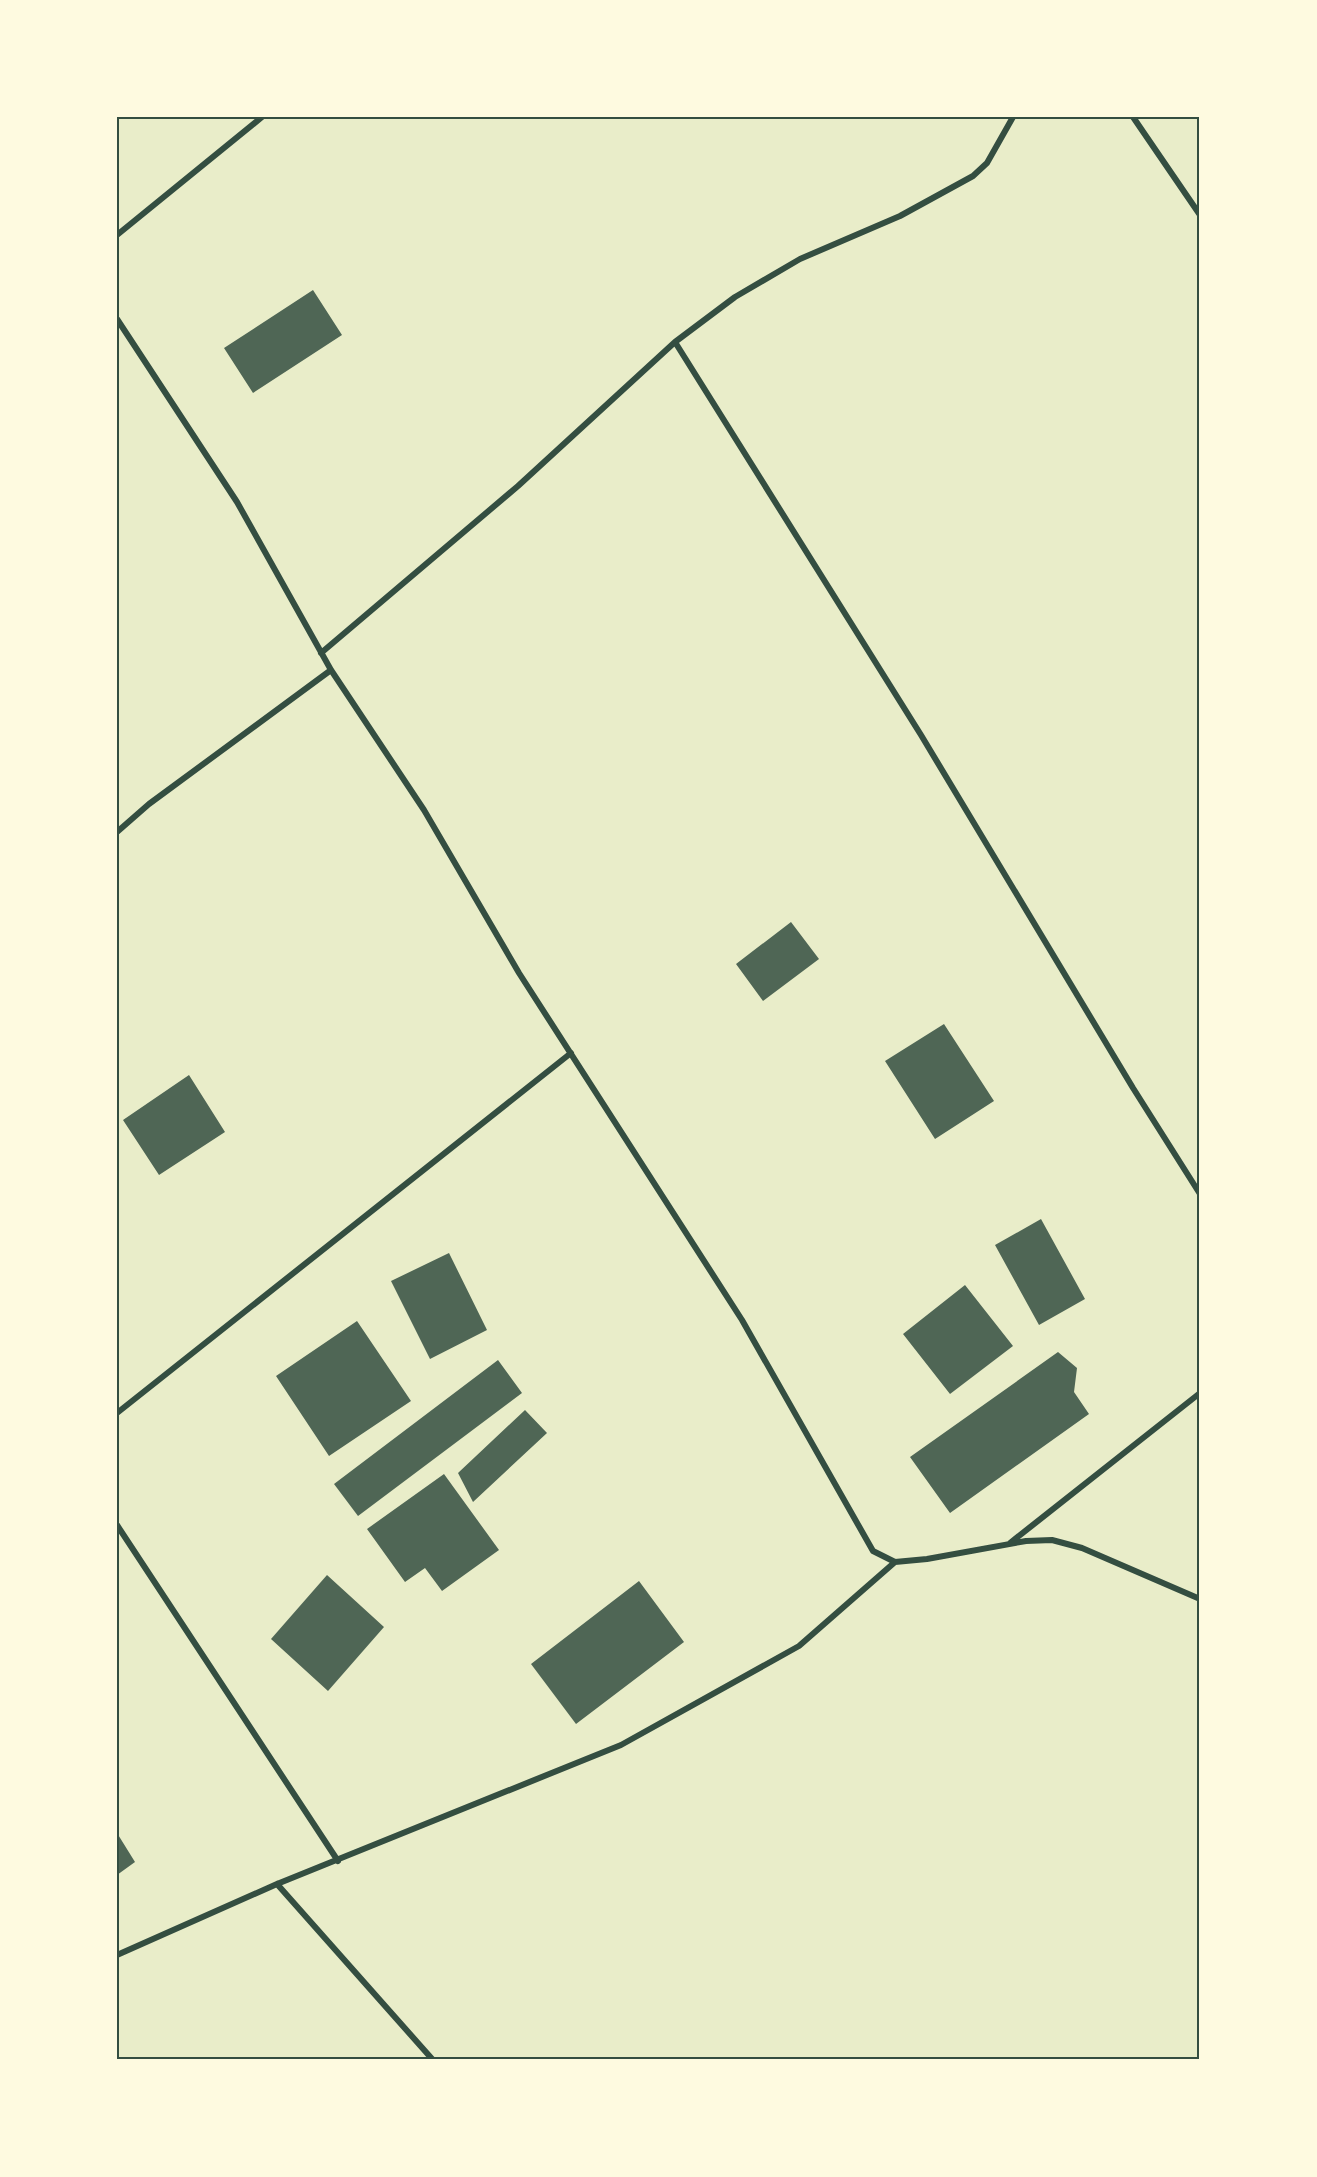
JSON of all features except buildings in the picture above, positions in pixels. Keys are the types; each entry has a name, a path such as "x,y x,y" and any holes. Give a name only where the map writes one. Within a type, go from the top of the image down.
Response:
{"street":[{"path":"117,235 262,117"},
{"path":"321,653 518,486 675,342 735,297 800,259 900,216 973,176 987,163 1013,117"},
{"path":"1133,117 1200,215"},
{"path":"117,319 237,502 331,670 424,810 519,973 742,1320 873,1551 895,1562 927,1559 1009,1544 1052,1540 1082,1548 1200,1599"},
{"path":"675,342 896,695 1133,1088 1200,1194"},
{"path":"117,832 149,804 331,670"},
{"path":"117,1413 571,1053"},
{"path":"1009,1544 1200,1393"},
{"path":"117,1525 338,1861"},
{"path":"117,1955 278,1884 621,1745 799,1646 895,1562"},
{"path":"278,1884 433,2060"}]}
